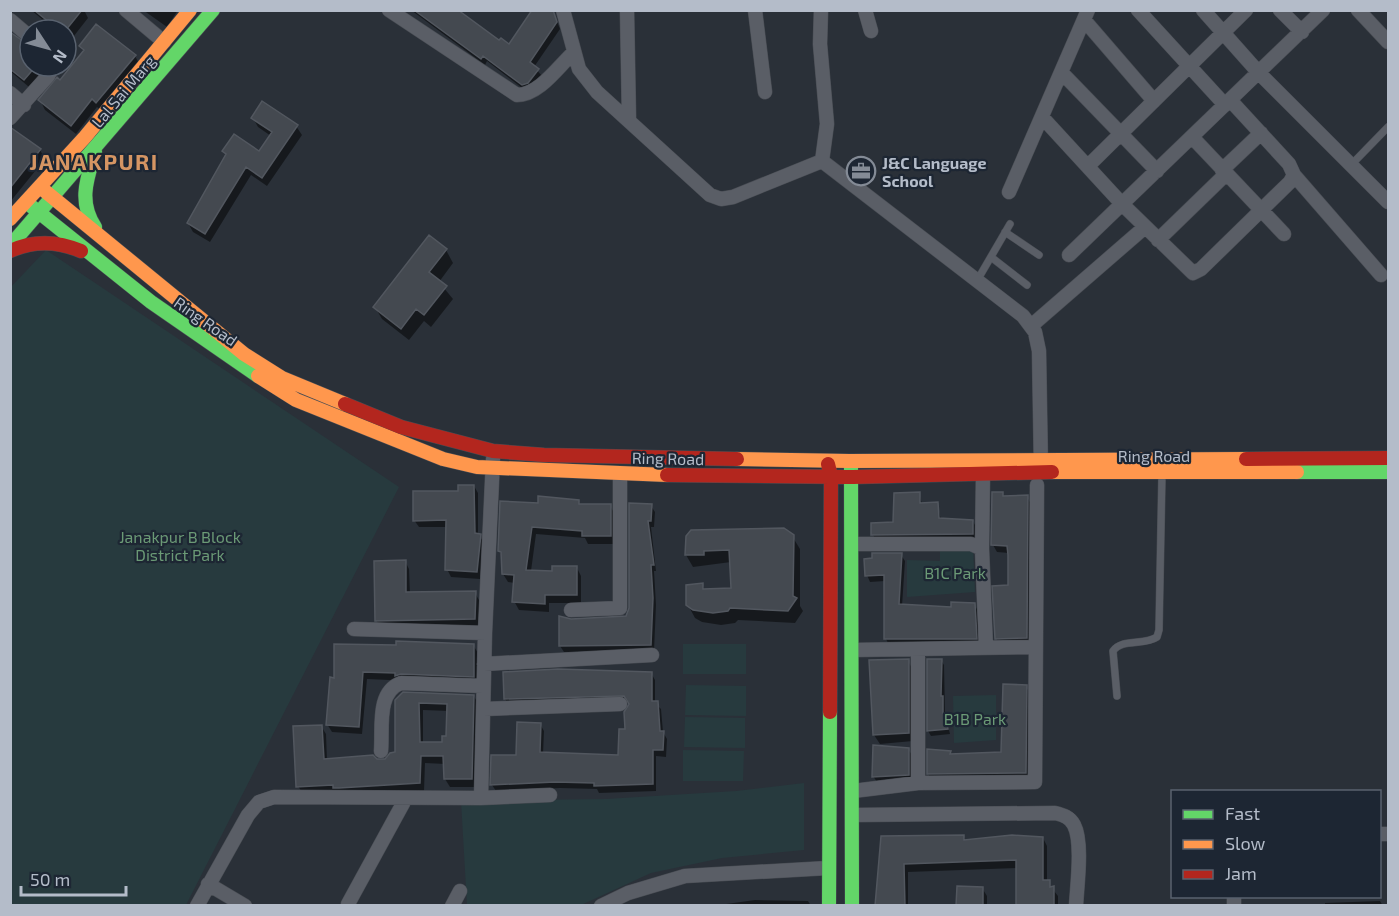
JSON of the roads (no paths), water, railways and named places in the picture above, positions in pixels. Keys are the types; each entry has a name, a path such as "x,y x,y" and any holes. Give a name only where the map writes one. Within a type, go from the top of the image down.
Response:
{"street":[{"path":"126,10 164,42"},
{"name":"Lal Sai Marg","path":"10,219 86,137 190,10"},
{"name":"Lal Sai Marg","path":"10,246 213,10"},
{"path":"562,10 579,69 597,92 710,195 720,200 774,183 822,161"},
{"path":"627,10 629,119"},
{"path":"755,10 765,93"},
{"path":"821,10 820,44 827,124 822,161"},
{"path":"865,10 871,31"},
{"path":"1138,10 1189,66 1261,134 1289,164 1294,176 1382,275"},
{"path":"1203,10 1259,74 1388,199"},
{"path":"1088,166 1246,10"},
{"path":"1281,10 1302,32"},
{"path":"1069,255 1323,10"},
{"path":"1358,10 1389,42"},
{"path":"391,11 517,95 526,95 534,90 573,53"},
{"path":"1009,192 1087,16 1154,101"},
{"path":"1062,74 1157,171"},
{"path":"10,118 24,105 44,78"},
{"path":"10,93 24,105"},
{"path":"1042,117 1122,204 1189,271 1197,272 1294,176"},
{"path":"1158,240 1261,134"},
{"path":"1192,137 1284,234"},
{"path":"96,147 84,192 83,205 88,217 108,243"},
{"path":"822,161 978,279 1023,316 1035,332 1038,351 1039,472 1035,782 918,783 852,791"},
{"name":"Ring Road","path":"40,187 242,359 296,400 443,459 493,469 620,474 854,477 1389,458"},
{"name":"Ring Road","path":"26,202 151,302 242,359 401,427 493,451 544,455 827,460 1039,472 1389,472"},
{"path":"1031,326 1145,227"},
{"path":"10,251 29,243 45,242 72,246 101,261"},
{"path":"481,798 483,686 493,451"},
{"path":"827,460 831,476 829,906"},
{"path":"849,461 854,477 852,906"},
{"path":"571,610 620,608 620,474"},
{"path":"983,474 982,549 986,648"},
{"path":"853,544 971,544 982,549"},
{"path":"354,629 485,633"},
{"path":"852,650 1035,647"},
{"path":"918,649 918,783"},
{"path":"484,664 652,655"},
{"path":"381,751 384,697 391,686 401,682 483,686"},
{"path":"484,709 620,704"},
{"path":"196,906 248,815 259,802 274,797 481,798 550,795"},
{"path":"348,904 406,798"},
{"path":"853,815 1055,813 1065,816 1073,823 1078,835 1076,906"},
{"path":"601,906 628,893 685,876 828,868"},
{"path":"208,885 245,906"},
{"path":"452,906 460,891"}],"lane":[{"path":"1351,165 1389,127"},
{"path":"978,279 1010,224"},
{"path":"1005,232 1039,255"},
{"path":"991,257 1027,285"},
{"path":"1117,696 1113,651 1121,644 1151,641 1157,638 1159,630 1162,472"},
{"path":"828,868 851,866"}],"place":[{"name":"J&C Language School","path":"861,171"}],"district":[{"name":"JANAKPURI","path":"94,161"}],"park label":[{"name":"Janakpur B Block District Park","path":"180,545"},
{"name":"B1C Park","path":"955,572"},
{"name":"B1B Park","path":"975,718"}]}
